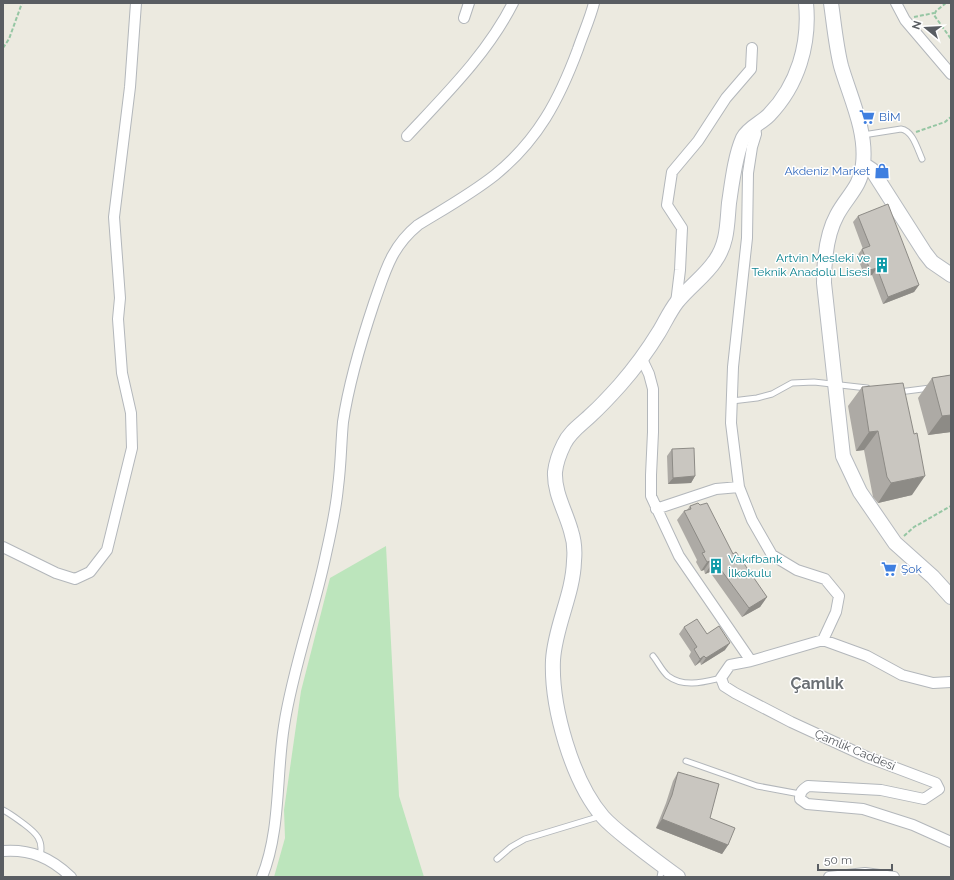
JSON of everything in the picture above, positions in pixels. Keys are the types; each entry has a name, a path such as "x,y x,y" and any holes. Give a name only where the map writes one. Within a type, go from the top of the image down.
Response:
{"street":[{"path":"3,548 56,573 75,580 90,572 107,550 125,479 132,448 131,414 122,373 118,320 120,298 114,217 130,87 136,3"},
{"path":"464,18 469,3"},
{"path":"407,136 470,68 498,30 513,3"},
{"path":"262,877 267,865 275,820 283,734 289,693 319,584 332,521 338,487 343,424 350,387 365,329 388,262 401,241 418,225 495,175 536,133 547,117 568,74 594,3"},
{"path":"678,877 661,872 602,816 591,802 580,780 566,745 557,709 553,660 556,636 569,588 574,562 574,545 571,530 558,491 555,471 565,442 574,430 622,383 658,334 676,303 708,270 722,250 725,241 732,184 740,148 749,129 766,118 784,96 799,66 807,28 806,3"},
{"path":"830,3 840,60 862,135 864,155 858,183 841,208 832,225 825,251 824,283 843,456 860,492 895,543 933,577 951,597"},
{"path":"896,3 904,18 951,74"},
{"path":"676,303 680,270 682,228 667,205 672,172 698,142 726,98 750,69 752,48"},
{"path":"755,126 756,134 750,153 748,173 747,238 733,367 731,423 739,487 752,520 772,555 798,570 825,579 839,596 836,612 823,640"},
{"path":"863,164 872,170 932,262 951,275"},
{"path":"641,358 649,374 653,389 651,496 679,556 751,661"},
{"path":"656,509 716,489 739,487"},
{"path":"721,678 730,665 751,661 823,640 867,656 902,675 933,683 951,682"},
{"name":"Çamlık Caddesi","path":"721,678 724,686 791,722 867,757 936,783 939,789 924,799 881,790 808,786 802,790 800,794"},
{"path":"800,794 800,798 807,804 863,809 913,825 951,842"},
{"path":"3,851 22,851 40,856 57,864 71,877"},
{"path":"829,877 865,873 894,877"}],"lane":[{"path":"862,135 901,129 908,131 922,159"},
{"path":"732,401 758,398 772,394 792,383 814,382 874,389"},
{"path":"890,392 898,393 936,387"},
{"path":"898,393 900,400"},
{"path":"653,656 667,675 678,681 695,684 721,678"},
{"path":"686,760 756,786 800,794"},
{"path":"3,810 11,814 36,833 41,843 40,856"},
{"path":"497,860 511,847 525,839 602,816"}],"path":[{"path":"3,48 9,39 22,3"},
{"path":"904,18 934,13 946,3"},
{"path":"934,13 935,18 951,39"},
{"path":"910,134 945,122 951,117"},
{"path":"895,543 914,527 951,506"}],"green space":[{"path":"386,546 399,796 424,877 274,877 285,838 284,810 301,691 330,578"}],"building":[{"name":"Artvin Mesleki ve Teknik Anadolu Lisesi","path":"888,204 919,285 888,297 877,268 870,270 862,249 870,246 858,216"},
{"path":"951,375 951,415 942,416 932,378"},
{"path":"903,383 914,434 917,433 925,476 891,483 887,477 878,431 869,432 862,387"},
{"path":"694,448 695,476 673,478 672,449"},
{"path":"698,503 700,505 707,503 733,554 736,552 767,597 749,608 716,563 711,565 710,561 707,562 702,553 705,552 684,511 691,509 690,506"},
{"path":"697,619 707,634 719,626 730,643 706,658 704,656 700,659 694,649 697,647 684,627"},
{"path":"678,772 719,784 710,818 735,828 728,845 662,819 672,795"}],"place":[{"name":"BİM","path":"867,117"},
{"name":"Akdeniz Market","path":"882,171"},
{"name":"Artvin Mesleki ve Teknik Anadolu Lisesi","path":"882,265"},
{"name":"Vakıfbank İlkokulu","path":"716,566"},
{"name":"Şok","path":"889,569"}],"district":[{"name":"Çamlık","path":"817,683"}]}
